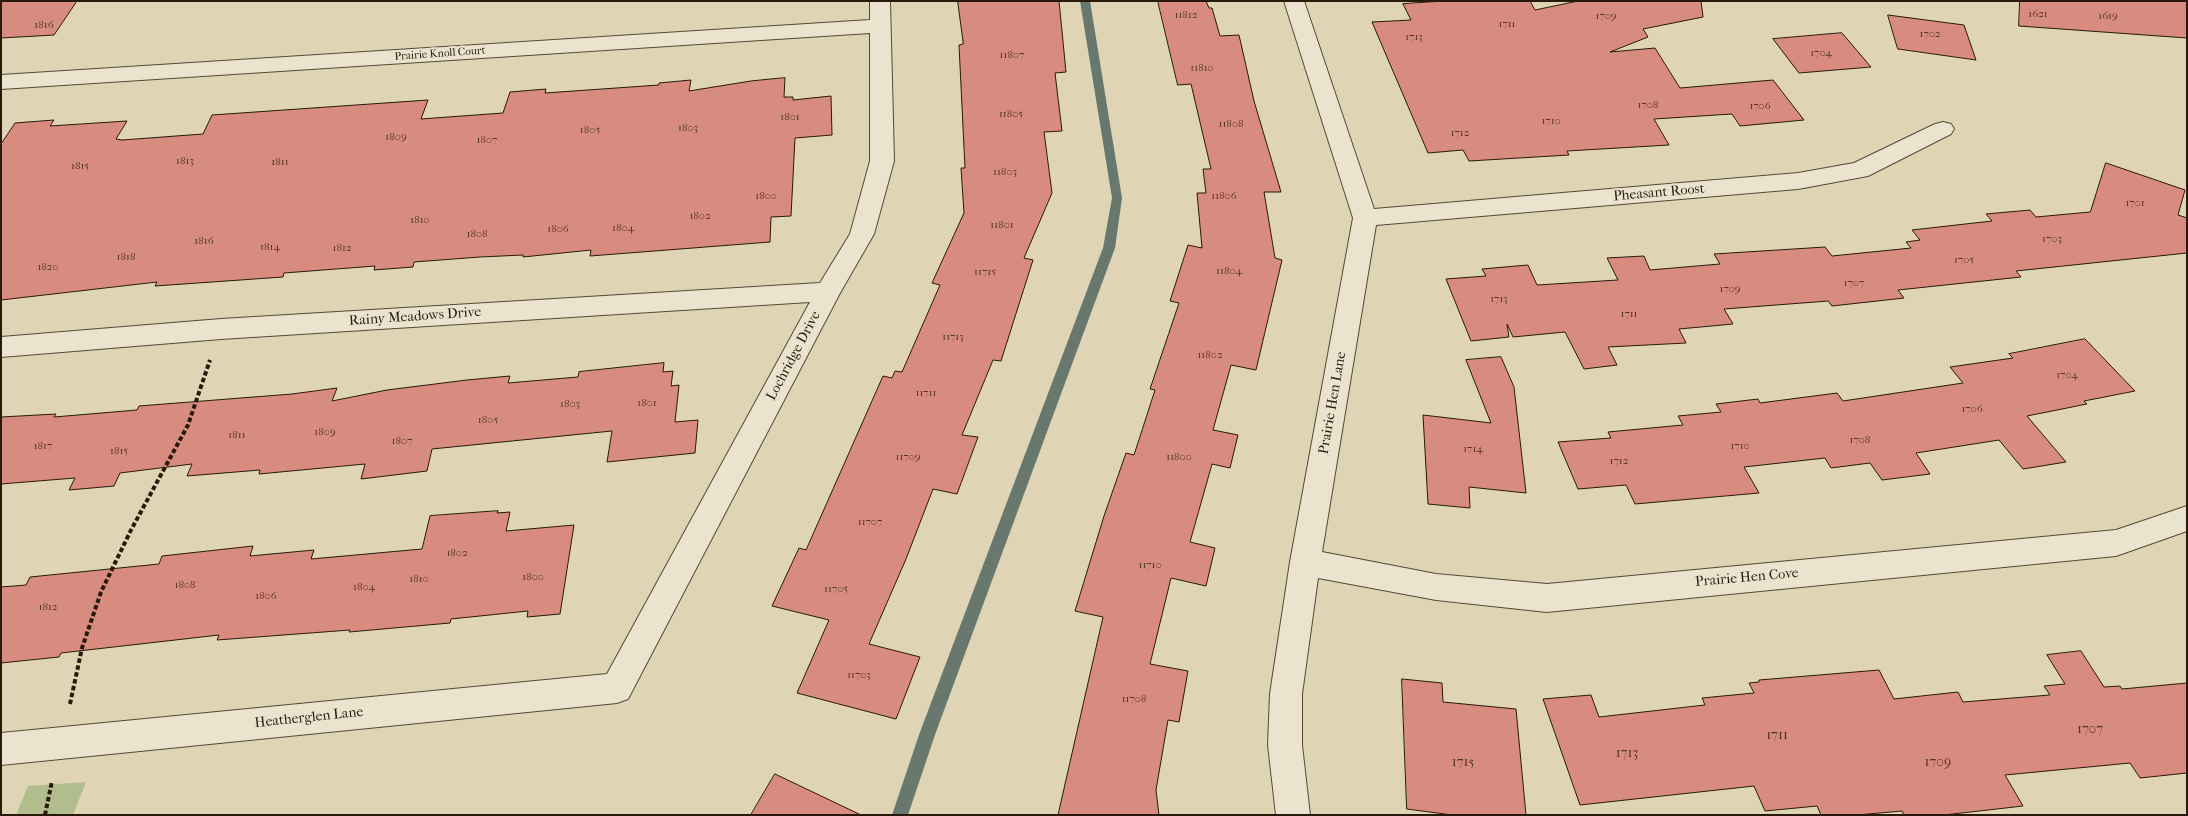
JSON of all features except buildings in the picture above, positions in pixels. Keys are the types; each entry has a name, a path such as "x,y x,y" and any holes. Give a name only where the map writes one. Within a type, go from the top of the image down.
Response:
{"street":[{"name":"Prairie Hen Lane","path":"1292,815 1285,745 1286,694 1306,562 1365,218 1294,1"},
{"name":"Prairie Knoll Court","path":"1,82 880,14"},
{"name":"Lochridge Drive","path":"617,688 828,292 862,234 882,160 880,14"},
{"name":"Pheasant Roost","path":"1365,218 1798,181 1860,170 1944,129"},
{"name":"Rainy Meadows Drive","path":"1,347 221,329 828,292"},
{"name":"Prairie Hen Cove","path":"1306,562 1436,587 1547,598 2116,544 2187,518"},
{"name":"Heatherglen Lane","path":"1,749 617,688"}],"path":[{"path":"70,706 82,648 101,592 131,530 188,424 221,329"},
{"path":"45,815 52,779"}],"green space":[{"path":"86,782 73,815 16,815 28,786"}],"waterway":[{"path":"900,815 928,732 1109,248 1117,198 1085,1"}]}
